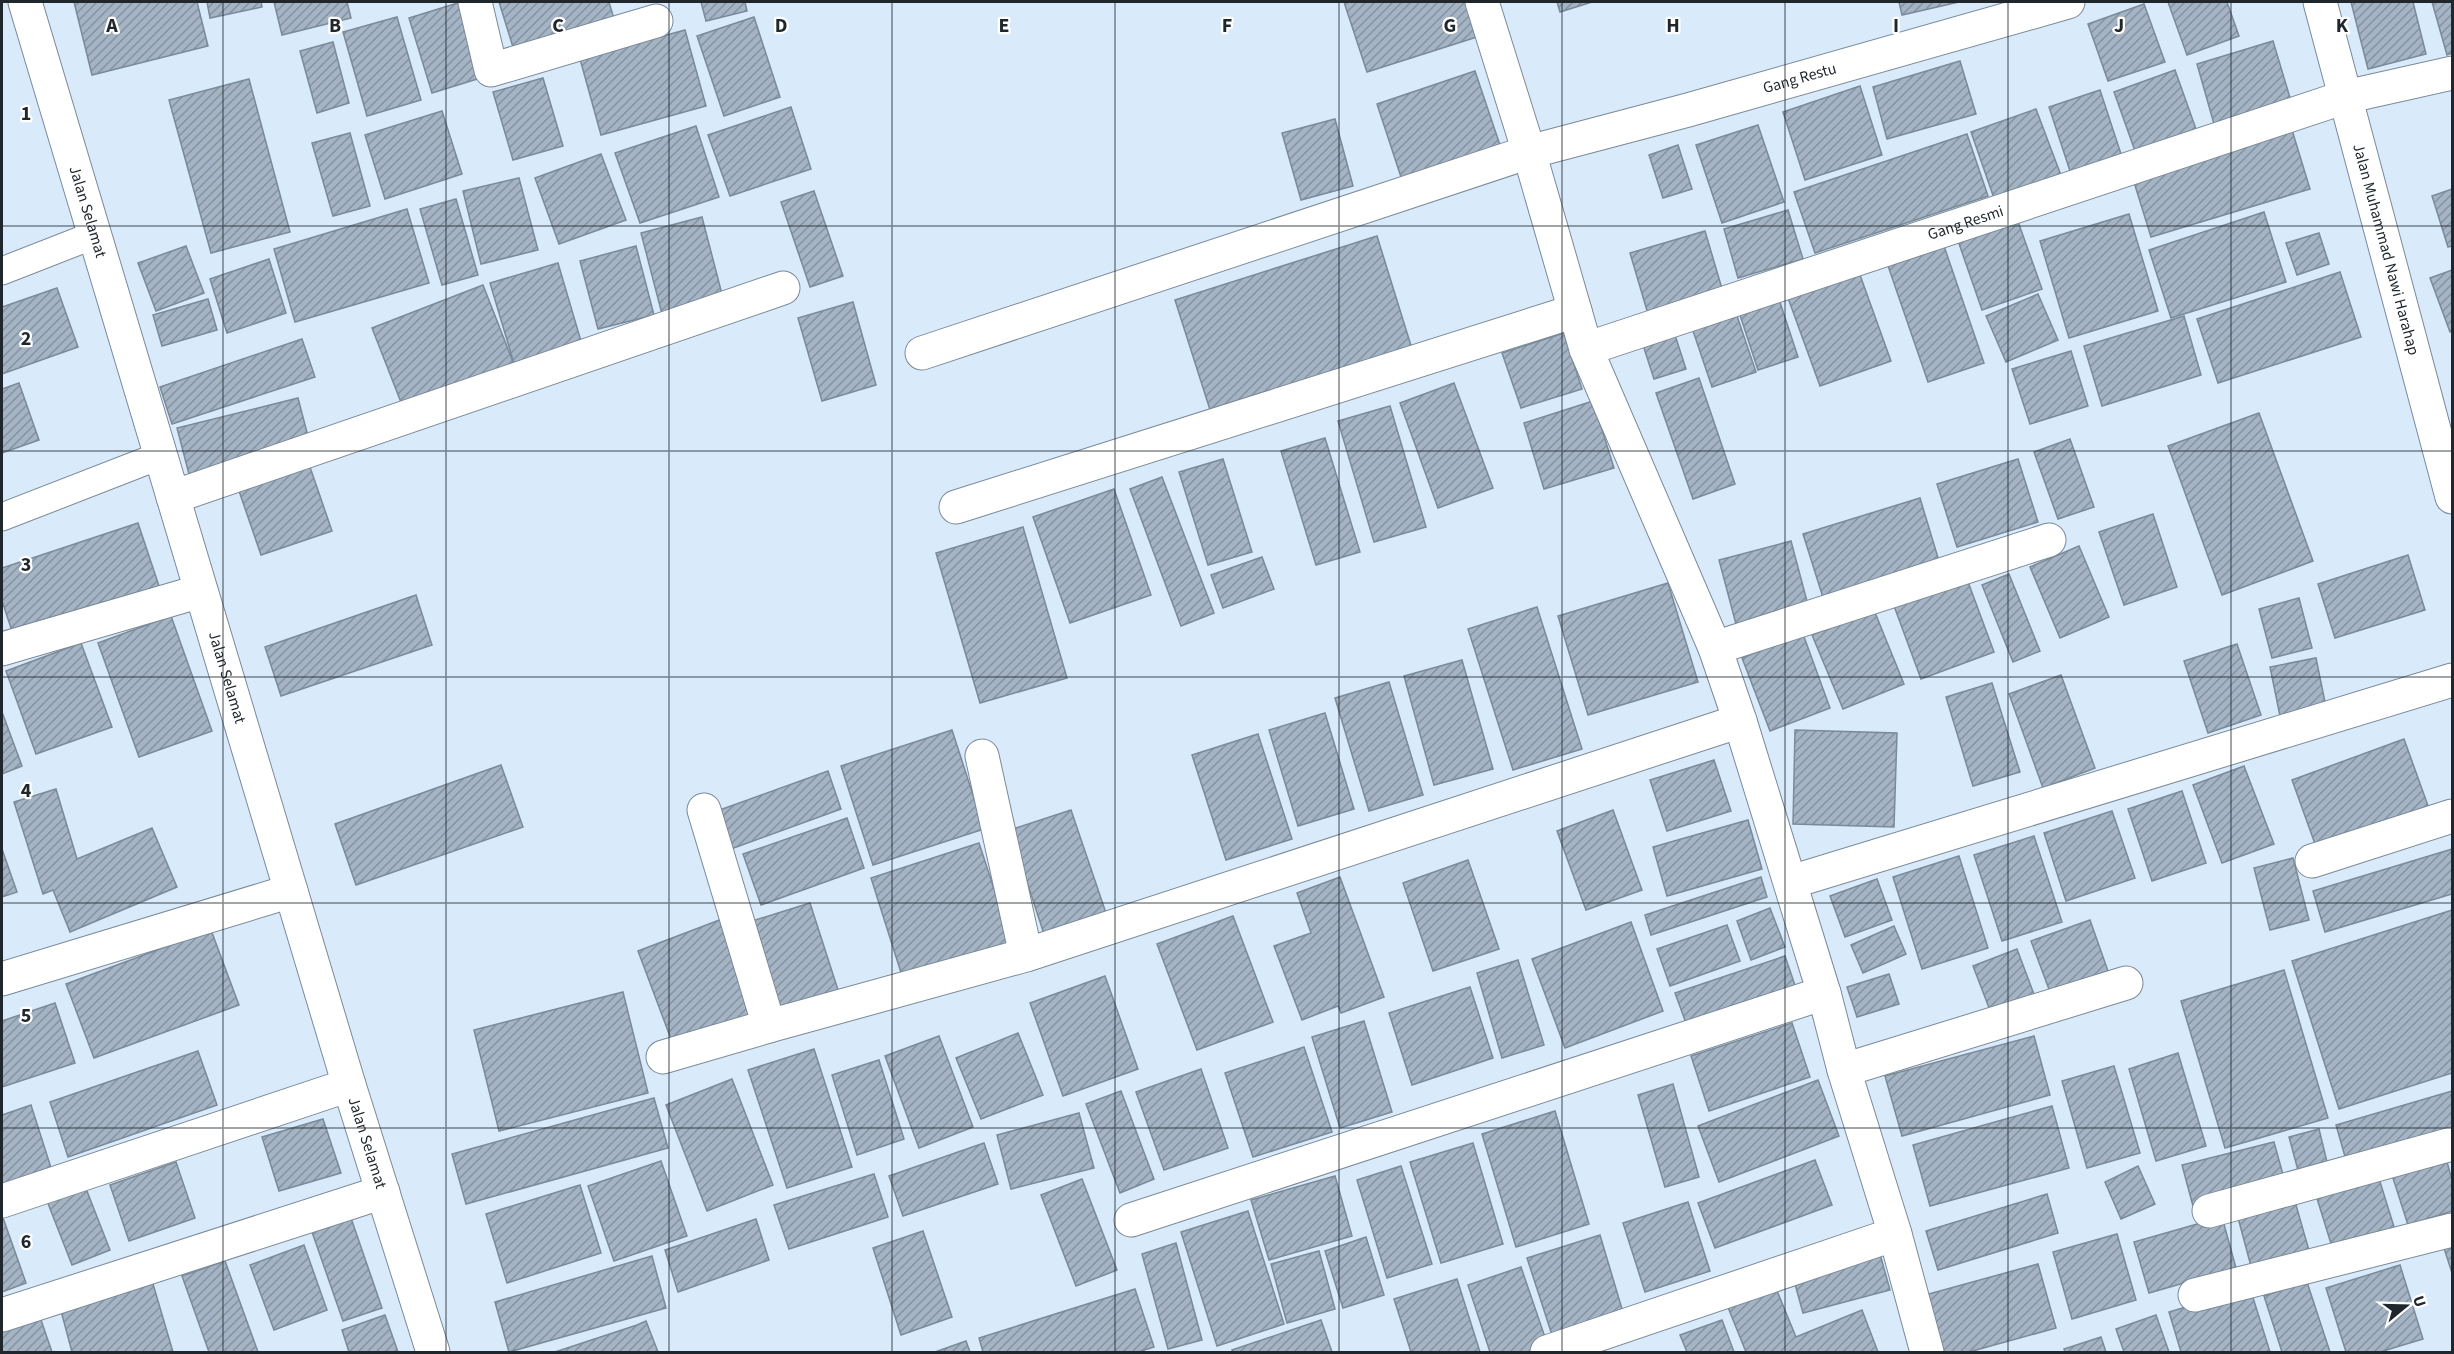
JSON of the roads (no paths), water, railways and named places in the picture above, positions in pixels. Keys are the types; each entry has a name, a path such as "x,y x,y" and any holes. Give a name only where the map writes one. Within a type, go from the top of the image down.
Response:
{"street":[{"name":"Jalan Selamat","path":"25,2 159,456 349,1085 433,1353"},
{"path":"475,2 492,70 656,21"},
{"path":"1482,2 1529,152 1586,349 1715,648 1740,721 1791,882 1928,1353"},
{"name":"Gang Restu","path":"922,353 1529,152 1721,101 2068,2"},
{"name":"Jalan Muhammad Nawi Harahap","path":"2320,2 2452,497"},
{"name":"Gang Resmi","path":"1586,349 2345,98 2452,73"},
{"path":"172,496 783,288"},
{"path":"956,507 1575,311"},
{"path":"1715,648 2049,540"},
{"path":"2,649 201,591"},
{"path":"1791,882 2452,680"},
{"path":"663,1057 1026,956 1740,721"},
{"path":"982,756 1026,956"},
{"path":"704,810 769,1026"},
{"path":"2312,861 2452,816"},
{"path":"2,979 291,891"},
{"path":"1844,1070 2126,983"},
{"path":"1131,1220 1824,993"},
{"path":"2,1202 349,1085"},
{"path":"2208,1211 2452,1144"},
{"path":"2,1315 383,1192"},
{"path":"2195,1295 2452,1230"},
{"path":"1547,1353 1894,1234"}],"lane":[{"path":"2,271 94,235"},
{"path":"2,517 159,456"}]}
